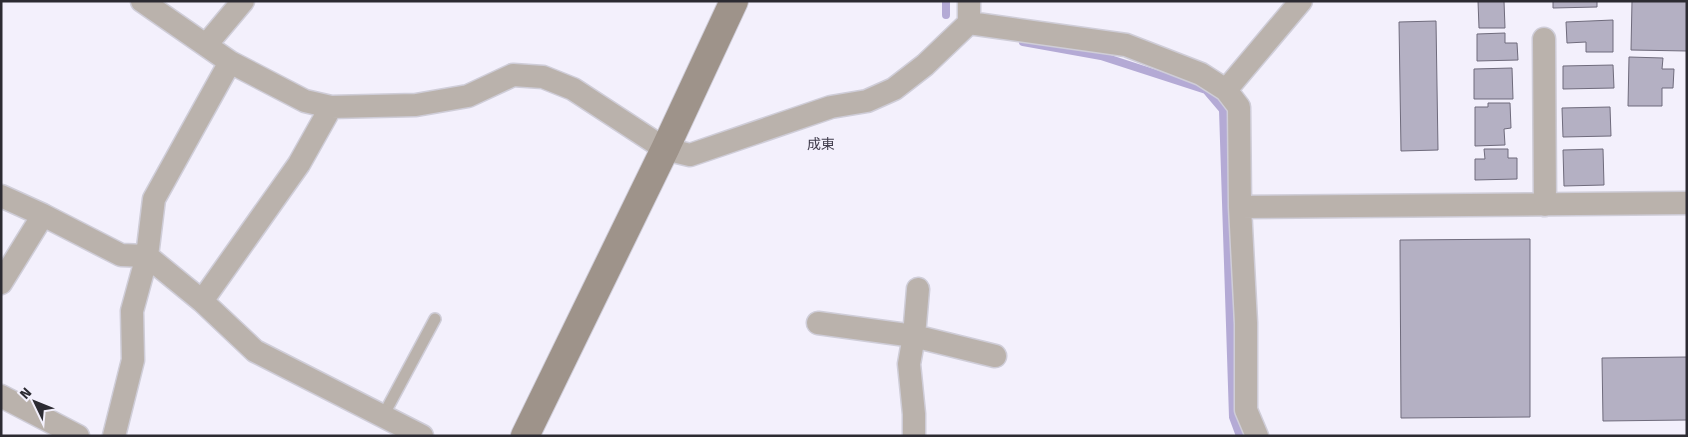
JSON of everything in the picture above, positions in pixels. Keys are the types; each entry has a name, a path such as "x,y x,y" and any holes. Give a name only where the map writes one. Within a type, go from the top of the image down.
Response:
{"street":[{"path":"142,1 230,62 306,101 331,107 416,105 468,96 513,75 543,77 574,89 665,149 690,154 831,107 868,101 894,89 925,65 969,24 969,1"},
{"path":"206,46 243,1"},
{"path":"525,436 665,149 734,1"},
{"path":"1226,90 1301,1"},
{"path":"969,24 1126,45 1201,74 1226,90 1239,107 1240,207 1246,323 1246,410 1257,436"},
{"path":"1544,39 1545,205"},
{"path":"114,436 133,360 132,311 147,256 154,199 230,62"},
{"path":"202,301 300,164 331,107"},
{"path":"1,196 44,215 121,255 147,256 202,301 254,351 422,436"},
{"path":"1240,207 1687,203"},
{"path":"1,283 44,215"},
{"path":"914,436 914,414 909,364 914,336 918,289"},
{"path":"818,323 914,336 995,356"},
{"path":"1,396 78,436"}],"lane":[{"path":"383,416 435,319"}],"building":[{"path":"1478,1 1504,1 1505,28 1479,28"},
{"path":"1553,1 1597,1 1597,7 1553,8"},
{"path":"1632,1 1687,1 1687,51 1631,50"},
{"path":"1613,20 1613,52 1586,52 1586,42 1567,43 1566,22"},
{"path":"1436,21 1438,150 1401,151 1399,22"},
{"path":"1505,33 1505,43 1517,43 1518,60 1477,61 1477,34"},
{"path":"1629,57 1663,58 1662,69 1674,69 1673,88 1662,88 1662,106 1628,106"},
{"path":"1613,65 1614,88 1563,89 1563,66"},
{"path":"1512,68 1513,99 1474,99 1474,69"},
{"path":"1488,103 1510,103 1511,128 1504,129 1505,145 1475,146 1475,107 1488,107"},
{"path":"1610,107 1611,136 1563,137 1562,108"},
{"path":"1484,149 1508,149 1508,158 1517,158 1517,179 1475,180 1475,159 1485,159"},
{"path":"1603,149 1604,185 1564,186 1563,150"},
{"path":"1530,239 1530,417 1401,418 1400,240"},
{"path":"1687,357 1687,420 1603,421 1602,358"}],"waterway":[{"path":"946,1 946,15"},
{"path":"1023,42 1101,56 1206,90 1223,110 1233,417 1240,436"}],"district":[{"name":"成東","path":"821,144"}]}
